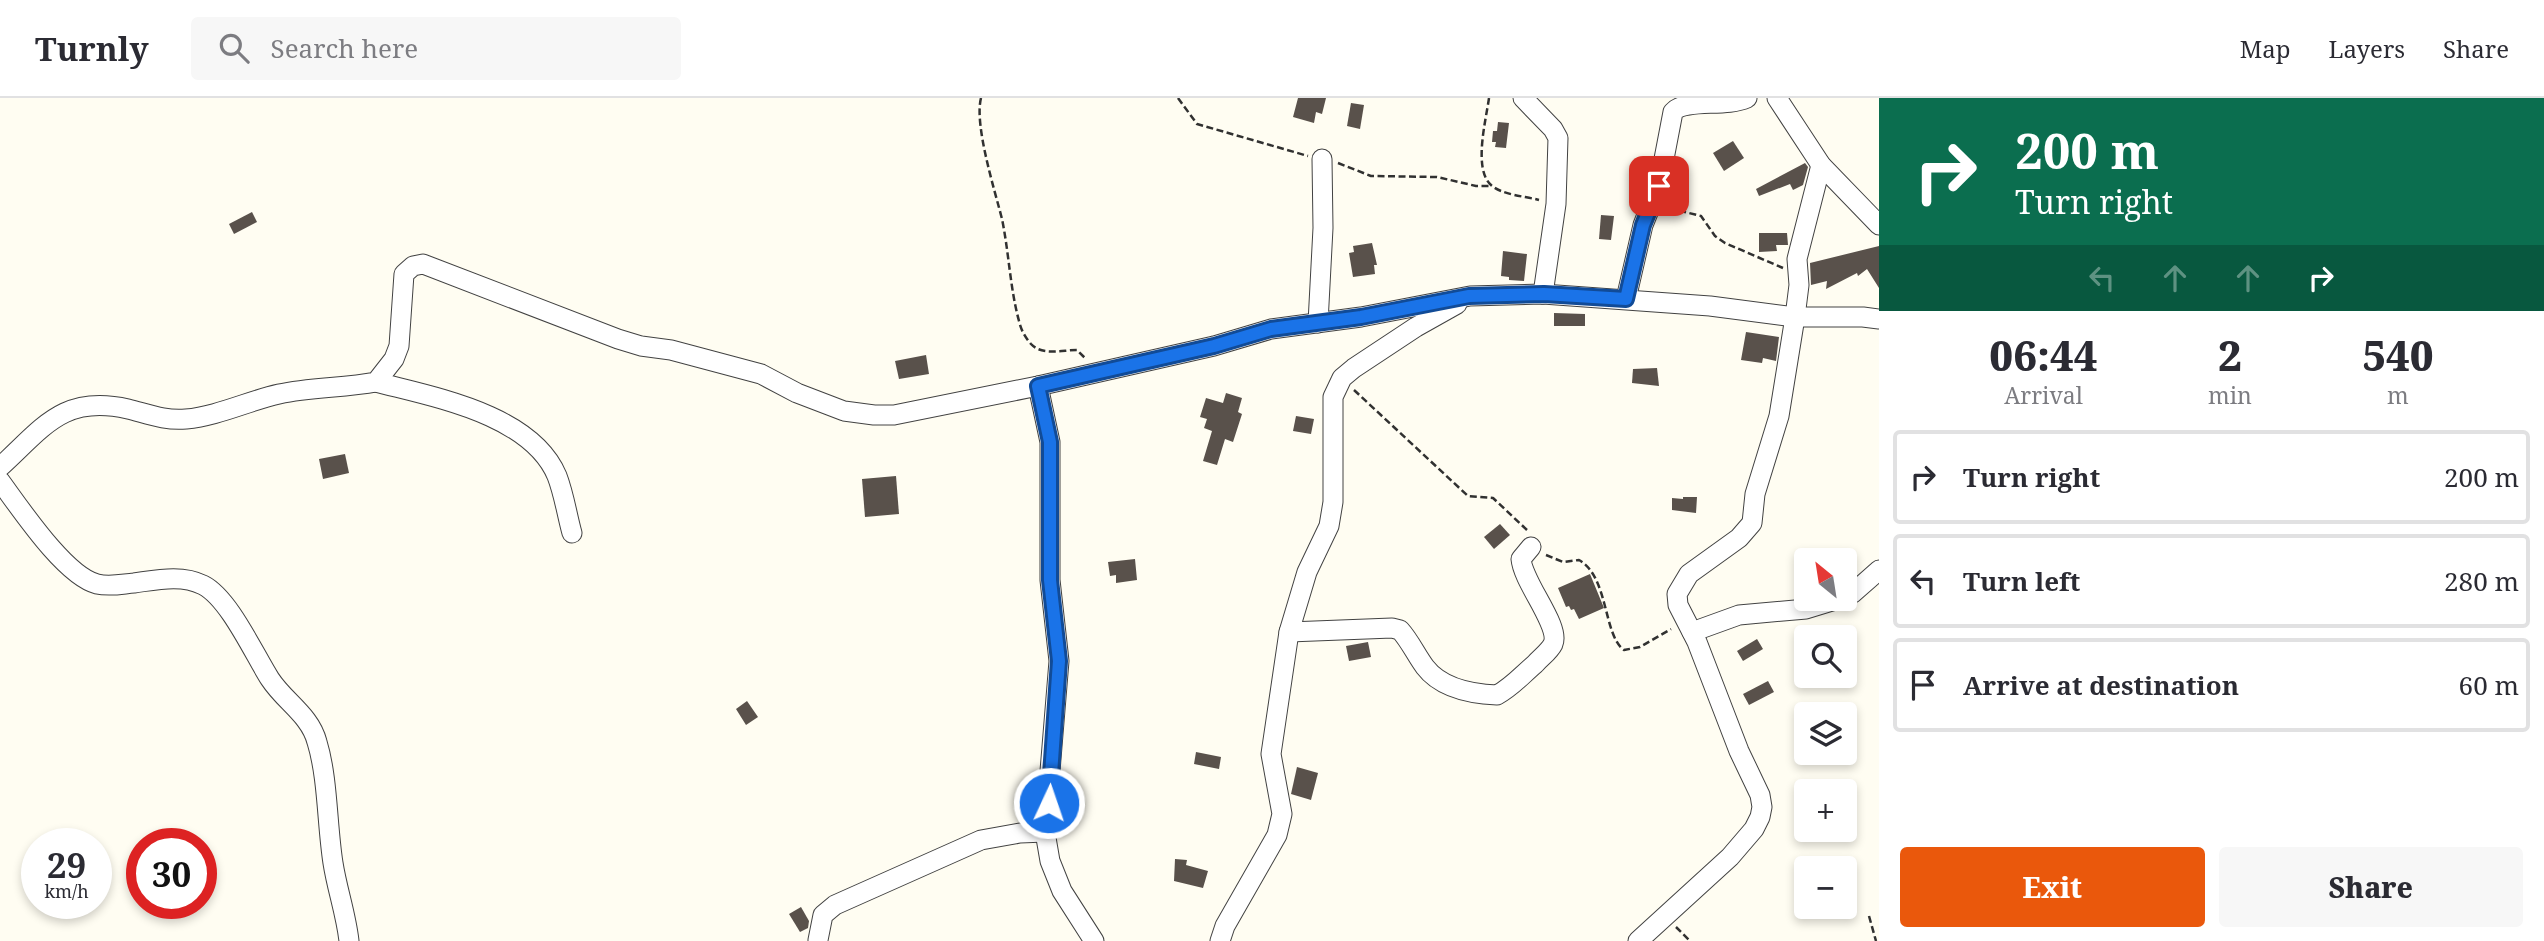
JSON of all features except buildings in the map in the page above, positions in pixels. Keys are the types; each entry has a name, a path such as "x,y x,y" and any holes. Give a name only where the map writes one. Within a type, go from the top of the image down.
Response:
{"street":[{"path":"1524,98 1558,138 1556,204 1544,294"},
{"path":"1626,299 1643,225 1659,186 1674,112 1677,107 1695,103 1724,104 1746,98"},
{"path":"1777,98 1821,164 1879,225"},
{"path":"1318,323 1322,159"},
{"path":"1638,941 1730,857 1754,829 1760,817 1760,795 1678,605 1678,594 1698,566 1739,538 1752,523 1755,494 1779,416 1799,285 1797,259 1821,164"},
{"path":"376,382 394,359 399,346 404,274 413,266 423,264 630,343 761,374 797,393 844,411 874,415 894,415 1038,386 1214,346 1271,329 1361,317 1469,296 1544,294 1710,306 1795,317 1879,319"},
{"path":"1220,941 1225,926 1277,835 1282,814 1271,754 1289,632 1307,572 1329,526 1333,502 1333,397 1342,378 1387,345 1469,296"},
{"path":"0,467 51,419 83,405 102,404 160,418 188,419 280,394 376,382 444,400 496,418 538,449 556,475 572,533"},
{"path":"1038,386 1050,442 1050,580 1059,661 1045,832 1050,861 1062,891 1094,941"},
{"path":"0,481 37,531 80,575 96,584 114,585 167,579 191,580 204,585 217,597 240,626 272,681 311,724 318,744 333,866 346,914 349,941"},
{"path":"1289,632 1392,628 1399,630 1427,670 1437,679 1464,690 1497,695 1517,681 1547,653 1555,641 1554,629 1529,584 1522,565 1521,559 1531,547"},
{"path":"1857,589 1879,570"},
{"path":"1689,626 1739,615 1794,610"},
{"path":"834,941 817,941 823,915 835,905 981,840 1020,833 1045,832"}],"path":[{"path":"981,98 979,110 986,151 1002,220 1018,319 1024,335 1034,347 1045,352 1077,350 1097,371"},
{"path":"1489,98 1481,163 1483,175 1492,186 1503,191 1556,204"},
{"path":"1651,208 1670,208 1701,216 1715,236 1725,243 1748,251 1777,267 1797,270"},
{"path":"1342,378 1468,496 1493,498 1510,512 1528,531 1531,547 1557,561 1579,560 1589,567 1594,573 1615,638 1624,650 1640,647 1689,626"},
{"path":"1869,916 1876,941"}],"route":[{"path":"1049,803 1059,661 1050,580 1050,442 1038,386 1214,346 1271,329 1361,317 1469,296 1544,294 1626,299 1643,225 1659,186"}]}
